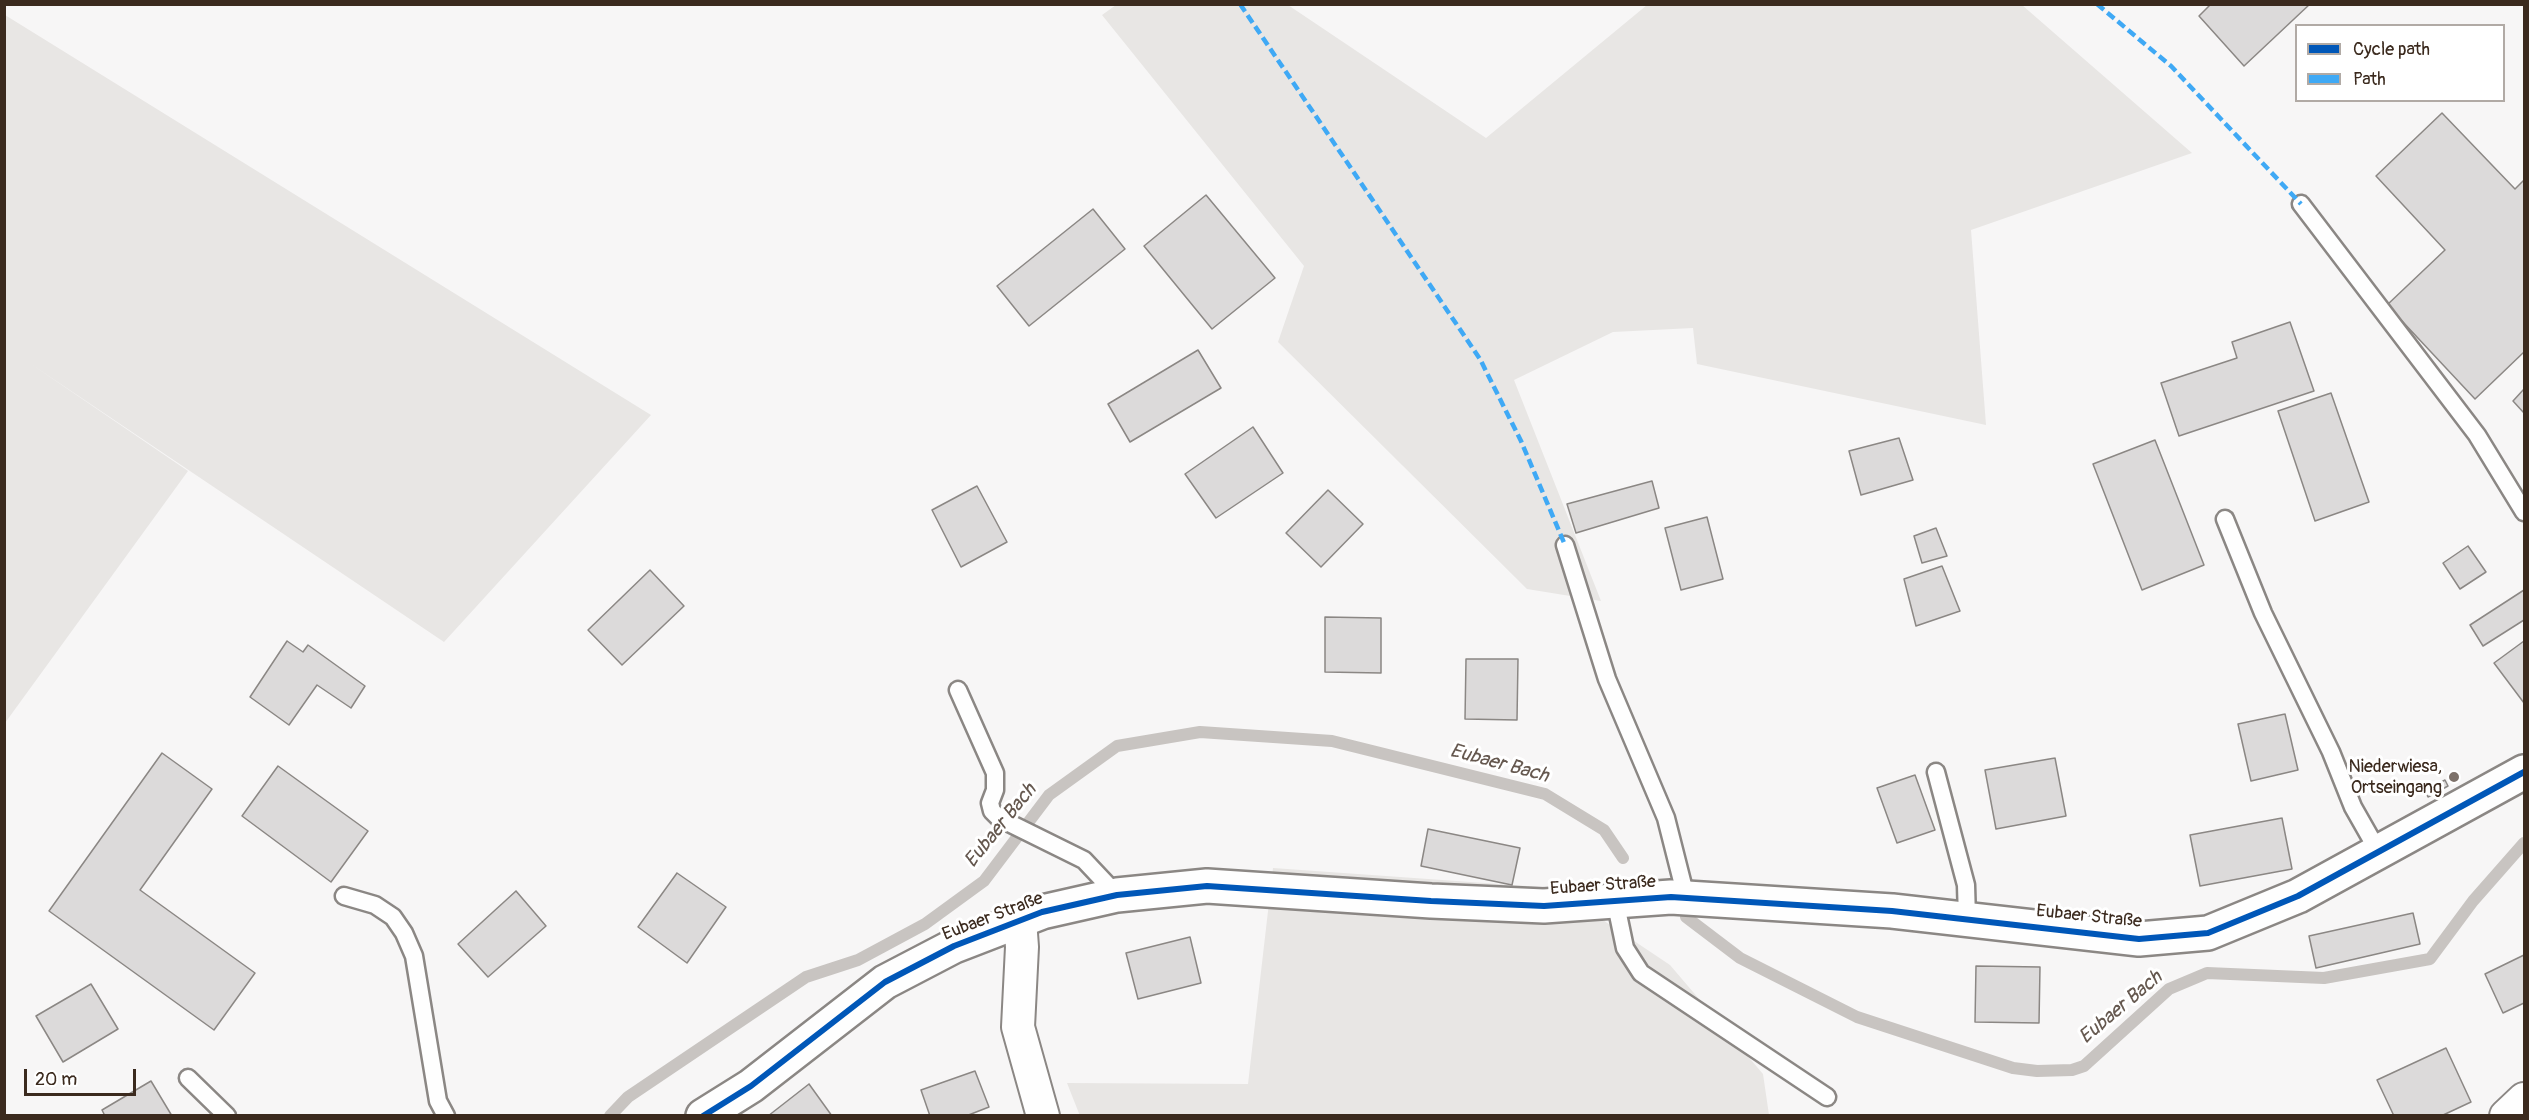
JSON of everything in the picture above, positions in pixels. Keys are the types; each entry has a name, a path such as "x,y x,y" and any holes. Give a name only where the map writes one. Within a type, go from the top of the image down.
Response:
{"street":[{"name":"Eubaer Straße","path":"703,1116 751,1086 885,982 954,946 1020,920 1042,912 1117,895 1207,886 1544,906 1686,897 1892,911 2139,939 2208,933 2298,896 2524,772"},
{"name":"Eubaer Straße","path":"1020,920 1022,947 1018,1027 1043,1116"},
{"path":"2506,1116 2524,1099"}],"lane":[{"path":"2301,204 2477,435 2524,512"},
{"path":"2225,519 2263,613 2331,752 2353,807 2378,852"},
{"path":"1565,545 1607,680 1665,818 1686,897"},
{"path":"958,690 995,773 995,790 990,803 992,811 999,819 1049,841 1084,860 1117,895"},
{"path":"1936,772 1966,885 1967,919"},
{"path":"344,896 375,905 393,917 404,933 414,956 438,1101 446,1116"},
{"path":"1616,900 1625,948 1641,973 1827,1097"},
{"path":"188,1078 227,1116"}],"shaded area":[{"path":"1116,5 1288,5 1486,138 1647,5 2022,5 2192,153 1971,230 1986,425 1697,364 1693,328 1613,332 1514,380 1601,601 1527,589 1278,342 1304,266 1102,15"},
{"path":"5,15 651,415 444,642 31,364 188,471 5,723"},
{"path":"1273,868 1555,888 1670,965 1763,1074 1769,1115 1080,1116 1067,1083 1248,1084"}],"building":[{"path":"2211,4 2310,4 2244,66 2199,16"},
{"path":"2442,113 2515,189 2524,180 2524,352 2475,399 2387,305 2445,250 2376,176"},
{"path":"1206,195 1275,278 1212,329 1144,246"},
{"path":"1093,209 1125,249 1029,326 997,286"},
{"path":"2290,322 2314,391 2179,436 2161,383 2237,358 2232,342"},
{"path":"1198,350 1221,388 1130,442 1108,404"},
{"path":"2524,389 2524,413 2513,401"},
{"path":"2331,393 2369,502 2315,521 2278,411"},
{"path":"1253,427 1283,473 1216,518 1185,474"},
{"path":"1899,438 1913,480 1861,495 1849,451"},
{"path":"2155,440 2204,565 2142,590 2093,464"},
{"path":"1652,481 1659,508 1576,533 1567,504"},
{"path":"977,486 1007,542 961,567 932,510"},
{"path":"1328,490 1363,524 1321,567 1286,533"},
{"path":"1707,517 1723,579 1681,590 1665,528"},
{"path":"1936,528 1947,556 1922,563 1914,536"},
{"path":"2468,546 2486,572 2460,589 2443,563"},
{"path":"1942,566 1960,611 1916,626 1904,579"},
{"path":"650,570 684,606 622,665 588,630"},
{"path":"2524,590 2524,620 2483,646 2470,625"},
{"path":"1325,617 1381,618 1381,673 1325,672"},
{"path":"287,641 303,652 308,645 365,686 351,708 317,685 289,725 250,697"},
{"path":"2524,641 2524,703 2494,663"},
{"path":"1466,659 1518,659 1517,720 1465,719"},
{"path":"2285,714 2298,770 2251,781 2238,724"},
{"path":"162,753 212,789 140,890 255,973 214,1030 49,911"},
{"path":"2055,758 2066,816 1996,829 1985,770"},
{"path":"278,766 368,831 331,882 242,816"},
{"path":"1915,775 1935,830 1897,843 1877,788"},
{"path":"2445,780 2448,786 2428,797 2425,791"},
{"path":"2282,818 2292,869 2200,886 2190,835"},
{"path":"1428,829 1520,848 1512,885 1421,866"},
{"path":"677,873 726,907 687,963 638,927"},
{"path":"516,891 546,926 488,977 458,944"},
{"path":"2413,913 2420,944 2316,968 2309,936"},
{"path":"1190,937 1201,983 1138,999 1126,953"},
{"path":"2524,955 2524,1003 2503,1013 2485,974"},
{"path":"1976,966 2040,967 2039,1023 1975,1022"},
{"path":"91,984 118,1029 63,1062 36,1016"},
{"path":"2446,1048 2471,1102 2441,1116 2394,1116 2377,1080"},
{"path":"975,1071 989,1107 966,1116 930,1116 921,1090"},
{"path":"151,1081 172,1116 105,1116 102,1110"},
{"path":"809,1084 832,1116 768,1116"}],"waterway":[{"name":"Eubaer Bach","path":"610,1116 628,1097 806,977 858,960 925,924 984,881 1049,795 1117,746 1200,732 1332,741 1545,794 1604,830 1623,858"},
{"name":"Eubaer Bach","path":"1686,917 1740,958 1857,1017 2013,1068 2037,1071 2072,1070 2084,1066 2169,989 2207,973 2324,978 2430,959 2473,901 2524,843"}],"marked path":[{"path":"1240,4 1480,359 1521,441 1565,545"},
{"path":"2097,4 2171,66 2301,204"}],"cycle path":[{"path":"703,1116 751,1086 885,982 954,946 1042,912 1117,895 1207,886 1544,906 1671,897 1892,911 2139,939 2208,933 2298,896 2524,772"}],"place":[{"name":"Niederwiesa, Ortseingang","path":"2454,777"}]}
